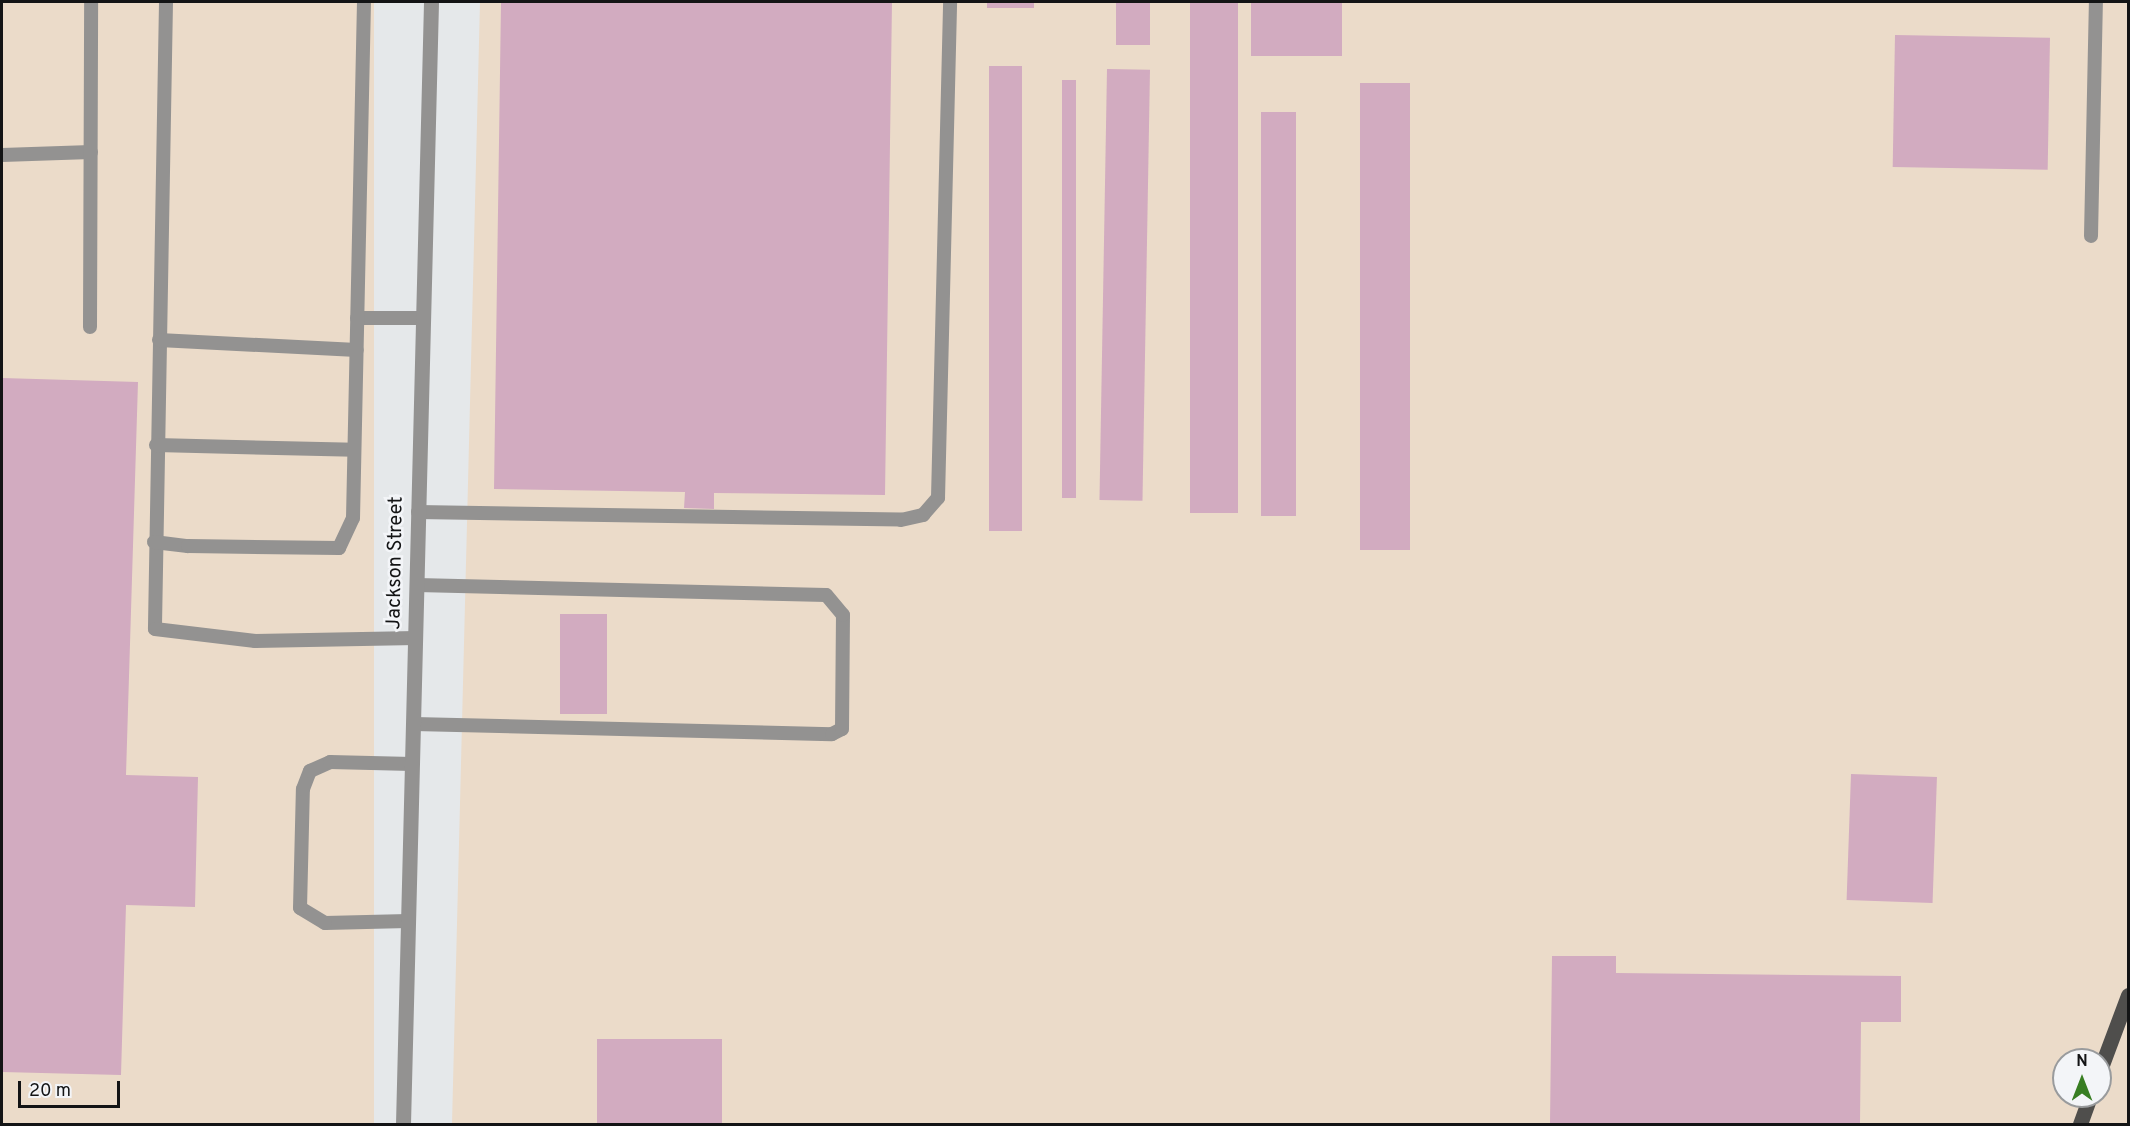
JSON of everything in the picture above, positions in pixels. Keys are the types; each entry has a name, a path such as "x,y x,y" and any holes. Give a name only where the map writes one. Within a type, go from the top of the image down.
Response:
{"main road":[{"path":"2108,1048 2128,995"},
{"path":"2080,1125 2086,1108"}],"street":[{"name":"Jackson Street","path":"404,1125 431,2"}],"lane":[{"path":"90,327 91,2"},
{"path":"166,2 154,542 155,629 255,641 416,638"},
{"path":"154,542 188,546 339,548 353,518 364,2"},
{"path":"418,512 901,520 924,515 938,498 950,2"},
{"path":"2091,236 2096,2"},
{"path":"2,155 91,152"},
{"path":"357,318 424,318"},
{"path":"159,340 357,350"},
{"path":"156,445 354,450"},
{"path":"414,723 832,734 842,729 843,615 826,595 417,585"},
{"path":"408,921 325,923 312,919 300,908 302,801 310,771 330,762 412,764"}],"shaded area":[{"path":"2,2 374,2 374,1124 2,1124"},
{"path":"480,2 2128,2 2128,1124 452,1124"}],"building":[{"path":"501,2 892,2 885,495 714,493 714,509 684,508 685,492 494,489"},
{"path":"987,2 1034,2 1034,8 987,8"},
{"path":"1116,2 1150,2 1150,45 1116,45"},
{"path":"1190,2 1238,2 1238,513 1190,513"},
{"path":"1251,2 1342,2 1342,56 1251,56"},
{"path":"1895,35 2050,38 2048,170 1893,167"},
{"path":"989,66 1022,66 1022,531 989,531"},
{"path":"1107,69 1150,70 1142,501 1099,500"},
{"path":"1062,80 1076,80 1076,498 1062,498"},
{"path":"1360,83 1410,83 1410,550 1360,550"},
{"path":"1261,112 1296,112 1296,516 1261,516"},
{"path":"2,378 138,382 126,775 198,777 195,907 126,905 121,1075 2,1072"},
{"path":"560,614 607,614 607,714 560,714"},
{"path":"1851,774 1937,777 1933,903 1847,900"},
{"path":"1552,956 1616,956 1616,973 1901,976 1901,1022 1861,1022 1860,1124 1550,1124"},
{"path":"597,1039 722,1039 722,1124 597,1124"}]}
